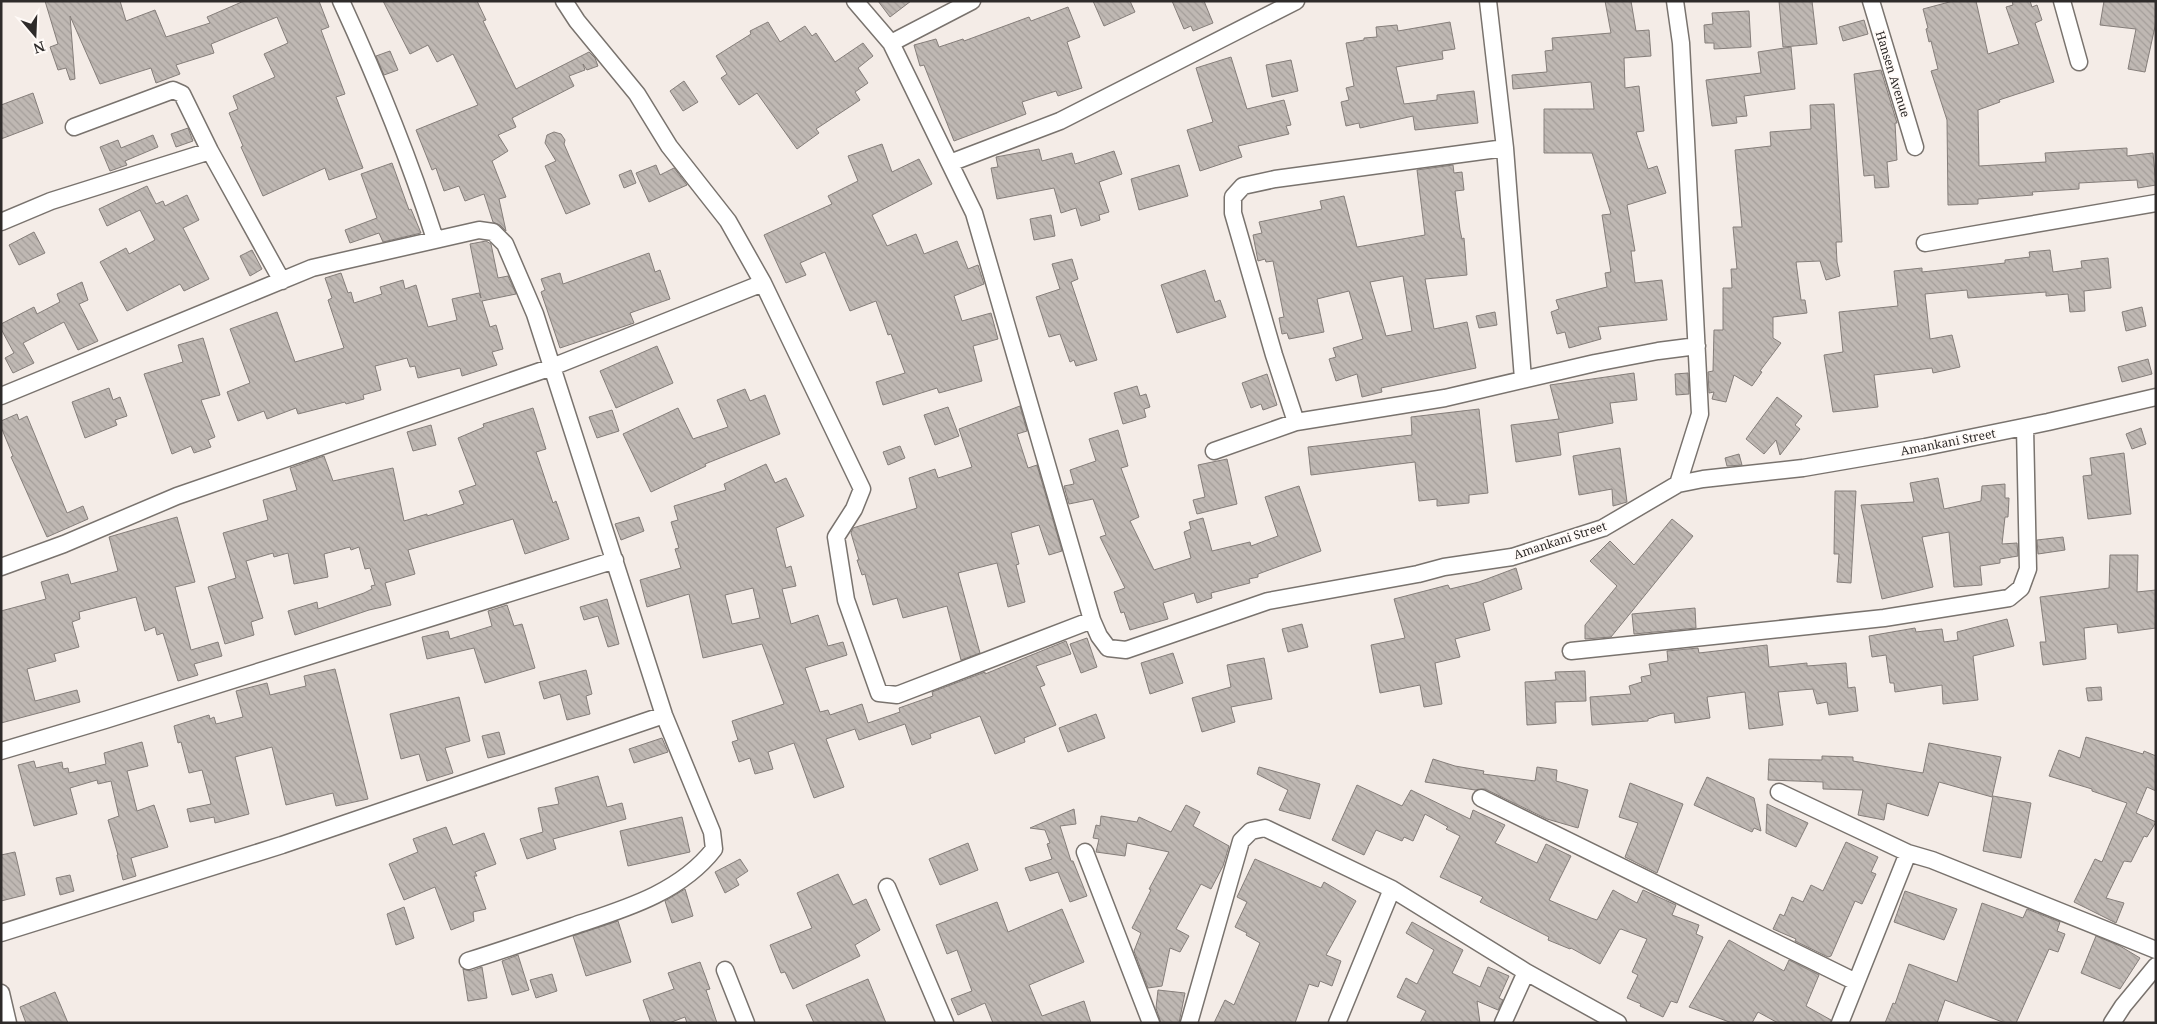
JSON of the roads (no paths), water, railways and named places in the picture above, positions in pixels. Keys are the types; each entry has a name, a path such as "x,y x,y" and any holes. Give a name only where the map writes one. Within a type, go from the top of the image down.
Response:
{"street":[{"path":"341,1 367,57 416,180 435,239"},
{"path":"564,1 577,22 638,94 670,146 728,221 763,283 862,489 854,509 836,537 846,600 880,693 897,695 1092,620 974,213 891,43 854,1"},
{"path":"891,43 972,1"},
{"path":"950,163 1060,121 1296,1"},
{"path":"1488,1 1505,148 1523,379"},
{"path":"1675,1 1681,43 1700,414 1678,484"},
{"name":"Hansen Avenue","path":"1871,1 1915,147"},
{"path":"2062,1 2079,62"},
{"path":"74,127 173,90 182,94 210,151 282,281"},
{"path":"1296,422 1274,355 1233,213 1233,197 1243,186 1275,179 1505,148"},
{"path":"1,222 51,201 210,151"},
{"path":"1925,243 2156,203"},
{"path":"1,396 312,268 479,230 493,232 505,244 535,314 664,715 712,832 714,849 704,862 682,880 638,904 468,961"},
{"path":"1,568 64,544 177,496 552,367 763,283"},
{"path":"1214,451 1296,422 1445,398 1523,379 1658,351 1697,346"},
{"name":"Amankani Street","path":"1092,620 1099,636 1108,648 1126,650 1268,601 1418,574 1444,567 1512,557 1603,528 1678,484 1703,479 1803,468 1925,447 2025,427 2156,397"},
{"path":"1571,651 1884,618 2009,598 2021,588 2028,569 2025,427"},
{"path":"1,751 615,560"},
{"path":"1,933 300,839 664,715"},
{"path":"1778,792 1908,853 1932,860 2156,950"},
{"path":"1481,798 1856,982"},
{"path":"1190,1023 1241,841 1251,831 1266,828 1392,890 1526,972 1618,1023"},
{"path":"1085,852 1151,1023"},
{"path":"1840,1023 1908,853"},
{"path":"888,887 945,1023"},
{"path":"1337,1023 1392,890"},
{"path":"2112,1023 2123,1006 2156,966"},
{"path":"725,970 746,1023"},
{"path":"1503,1023 1526,972"},
{"path":"1,993 8,1023"}]}
